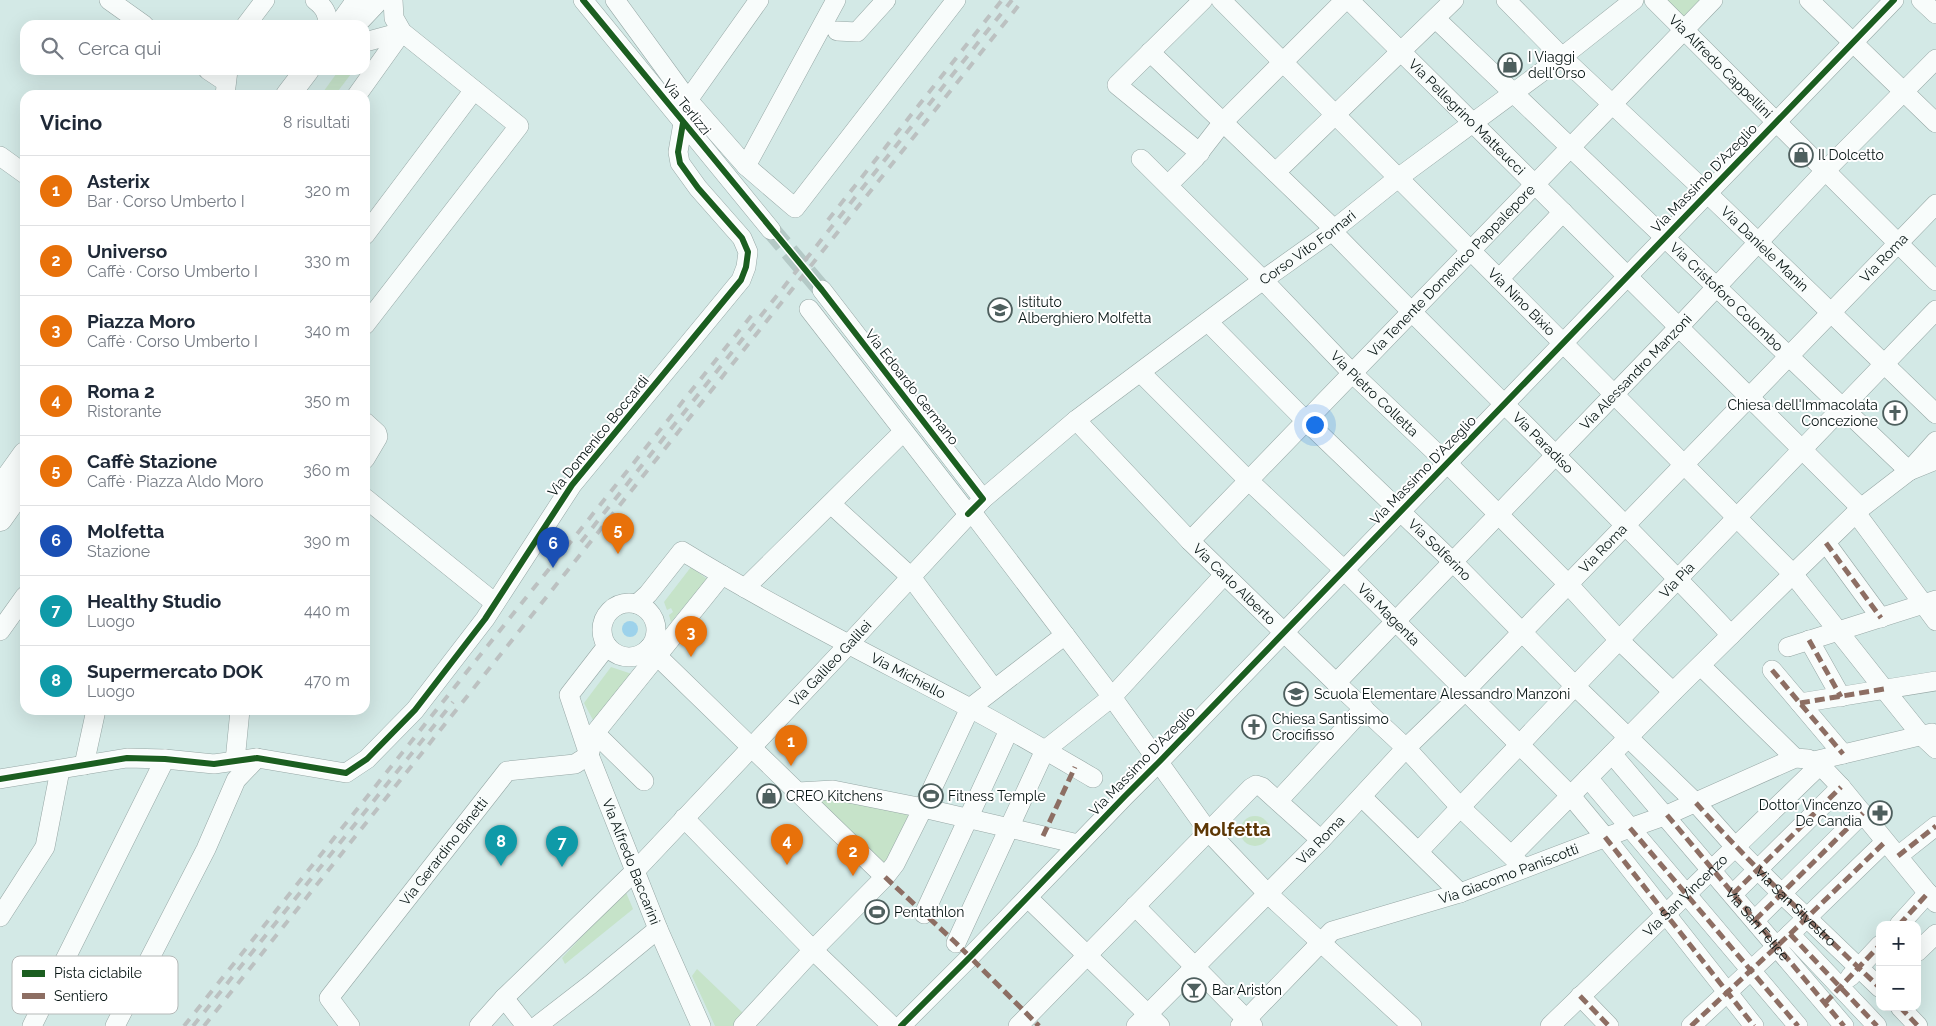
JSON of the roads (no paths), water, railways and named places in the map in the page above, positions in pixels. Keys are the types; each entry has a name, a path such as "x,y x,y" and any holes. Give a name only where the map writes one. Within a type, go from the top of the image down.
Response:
{"main road":[{"path":"358,20 375,0"},
{"path":"292,90 303,75"},
{"path":"311,90 321,75"},
{"path":"0,489 20,461"},
{"path":"0,519 20,491"}],"street":[{"path":"109,0 137,20"},
{"path":"250,20 265,0"},
{"path":"315,0 322,5 327,13 328,20"},
{"path":"358,20 380,0"},
{"path":"370,319 519,126 402,32 394,18 393,0"},
{"name":"Via Terlizzi","path":"583,0 771,230"},
{"path":"615,0 688,100 746,166 795,208 956,0"},
{"path":"746,166 836,0"},
{"path":"836,31 857,32 886,0"},
{"path":"1200,153 1117,85 1202,0"},
{"name":"Via Nino Bixio","path":"1221,0 1613,395 1684,463 1794,574 1884,689 1928,734 1936,749"},
{"path":"1168,185 1200,153 1223,122 1347,0"},
{"name":"Via Pellegrino Matteucci","path":"1347,0 1471,123 1536,184 1678,328 1803,450 1859,510 1930,602 1936,621"},
{"path":"1276,172 1454,0"},
{"name":"Via Daniele Manin","path":"1506,0 1562,57 1707,193 1936,414"},
{"name":"Corso Vito Fornari","path":"974,508 1076,420 1333,230 1398,178 1562,57 1634,0"},
{"name":"Via Alfredo Cappellini","path":"1654,0 1936,282"},
{"name":"Via Tenente Domenico Pappalepore","path":"1190,541 1713,0"},
{"path":"1808,0 1936,122"},
{"name":"Via Massimo D'Azeglio","path":"901,1026 1028,898 1078,844 1119,792 1158,763 1894,0"},
{"path":"1921,0 1936,14"},
{"path":"688,100 755,1"},
{"name":"Via Cristoforo Colombo","path":"1436,19 1909,471"},
{"path":"370,25 402,32"},
{"path":"360,90 402,32"},
{"name":"Via Paradiso","path":"1150,52 1276,172 1410,312 1679,579 1732,635"},
{"name":"Via Alessandro Manzoni","path":"1336,684 1678,328 1825,170 1936,59"},
{"path":"216,75 226,82"},
{"path":"370,228 474,90"},
{"name":"Via Domenico Boccardi","path":"0,779 127,758 165,759 214,764 257,758 346,773 367,760 415,710 448,668 495,603 572,485 735,290 741,280 746,267 748,252 742,238 698,188 680,163 678,152 683,123"},
{"path":"0,156 20,170"},
{"name":"Via Pietro Colletta","path":"1141,159 1263,280 1352,373 1499,514 1568,584 1619,640 1673,692"},
{"name":"Via Roma","path":"1148,1022 1194,966 1321,840 1406,748 1465,691 1748,397 1832,313 1897,242 1936,204"},
{"path":"1499,279 1563,212"},
{"name":"Via Edoardo Germano","path":"822,290 974,508 1208,831 1267,893 1321,942 1401,1022"},
{"name":"Via Edoardo Germano","path":"810,309 903,432 974,508"},
{"name":"Via Pia","path":"1419,851 1936,310"},
{"name":"Via Solferino","path":"1208,322 1305,420 1453,562 1628,737"},
{"name":"Via Magenta","path":"1141,373 1248,480 1344,570 1571,796 1754,1026"},
{"name":"Via Carlo Alberto","path":"1076,420 1224,575 1336,684 1406,748 1461,808 1518,861"},
{"path":"370,427 377,433 378,437 370,451"},
{"path":"745,588 903,432"},
{"path":"1518,861 1571,796 1628,737 1859,510 1909,471 1936,441"},
{"path":"1909,471 1935,465"},
{"path":"370,502 495,603"},
{"path":"831,504 911,577 994,689"},
{"name":"Via Galileo Galilei","path":"479,1026 504,998 636,871 974,508"},
{"path":"1826,543 1882,618"},
{"name":"Via Michiello","path":"637,604 648,594 682,551 848,645 970,708 1093,778"},
{"path":"589,755 595,733 653,652 722,575"},
{"path":"956,943 1045,750 1112,698 1224,575"},
{"path":"1788,647 1930,602"},
{"path":"0,632 20,603"},
{"path":"637,604 646,608 655,620 656,635 653,652 624,657 617,655 607,646 602,628 609,612 619,605 637,604"},
{"path":"752,1023 814,950 885,877 894,864 923,808 970,708 1065,635"},
{"path":"1809,640 1841,697"},
{"name":"Via Alfredo Baccarini","path":"607,646 569,695 589,755 658,929 701,1026"},
{"path":"653,652 885,877"},
{"path":"1701,666 1794,758 1802,758 1817,763 1841,787 1932,898 1904,921"},
{"path":"1772,670 1843,754"},
{"path":"1800,703 1936,681"},
{"path":"1278,801 1364,708"},
{"path":"84,765 95,715"},
{"path":"235,761 240,715"},
{"path":"924,914 1009,730"},
{"path":"595,733 644,781"},
{"path":"1817,763 1843,754 1928,734"},
{"name":"Via San Silvestro","path":"1628,737 1696,803 1736,848 1782,894 1876,985"},
{"name":"Via San Felice","path":"1612,754 1667,815 1843,1025"},
{"name":"Via Gerardino Binetti","path":"350,1026 329,998 507,771 576,764 589,755"},
{"path":"151,956 206,849 236,780 257,758"},
{"name":"Via Giacomo Paniscotti","path":"1246,1024 1328,934 1340,928 1401,912 1460,893 1518,861 1605,837 1667,815 1794,758"},
{"path":"67,956 165,759"},
{"name":"Via San Vincenzo","path":"1550,1026 1736,848 1817,763"},
{"path":"214,764 225,787 226,801"},
{"path":"0,917 45,847 60,770"},
{"path":"1588,778 1798,1026"},
{"path":"1018,1026 1251,788 1256,785 1262,787 1321,840"},
{"path":"1733,894 1841,787"},
{"path":"798,792 833,790 923,808 1078,844"},
{"path":"1362,797 1460,893"},
{"path":"1755,920 1863,814"},
{"path":"684,818 892,1026"},
{"path":"1898,856 1936,826"},
{"path":"1690,1026 1807,918 1885,842"},
{"path":"1028,898 1088,955 1148,1022"},
{"path":"1135,906 1194,966 1246,1024"},
{"path":"537,1026 658,929"},
{"path":"1790,934 1876,1026"},
{"path":"1921,948 1936,934"},
{"path":"1825,1003 1876,949"},
{"path":"1843,1025 1876,993"},
{"path":"1580,996 1609,1026"},
{"path":"504,998 526,1026"},
{"path":"1904,1011 1918,1026"},
{"path":"32,1026 38,1014"},
{"path":"115,1026 121,1014"}],"water":[{"path":"630,621 638,629 630,637 622,629"}],"tunnel":[{"path":"771,230 822,290"}],"railway":[{"path":"828,220 1002,0"},
{"path":"581,542 1012,0"},
{"path":"204,1026 1023,0"},
{"path":"184,1026 755,311"},
{"path":"193,1026 453,702"}],"place":[{"name":"I Viaggi dell'Orso","path":"1510,65"},
{"name":"Il Dolcetto","path":"1801,155"},
{"name":"Istituto Alberghiero Molfetta","path":"1000,310"},
{"name":"Chiesa dell'Immacolata Concezione","path":"1895,413"},
{"name":"Caffè Stazione","path":"618,554"},
{"name":"Molfetta","path":"553,568"},
{"name":"Piazza Moro","path":"691,657"},
{"name":"Scuola Elementare Alessandro Manzoni","path":"1296,694"},
{"name":"Chiesa Santissimo Crocifisso","path":"1254,727"},
{"name":"Asterix","path":"791,766"},
{"name":"CREO Kitchens","path":"769,796"},
{"name":"Fitness Temple","path":"931,796"},
{"name":"Dottor Vincenzo De Candia","path":"1880,813"},
{"name":"Roma 2","path":"787,865"},
{"name":"Supermercato DOK","path":"501,866"},
{"name":"Healthy Studio","path":"562,867"},
{"name":"Universo","path":"853,876"},
{"name":"Pentathlon","path":"877,912"},
{"name":"Bar Ariston","path":"1194,990"}],"district":[{"name":"Molfetta","path":"1232,829"}]}
